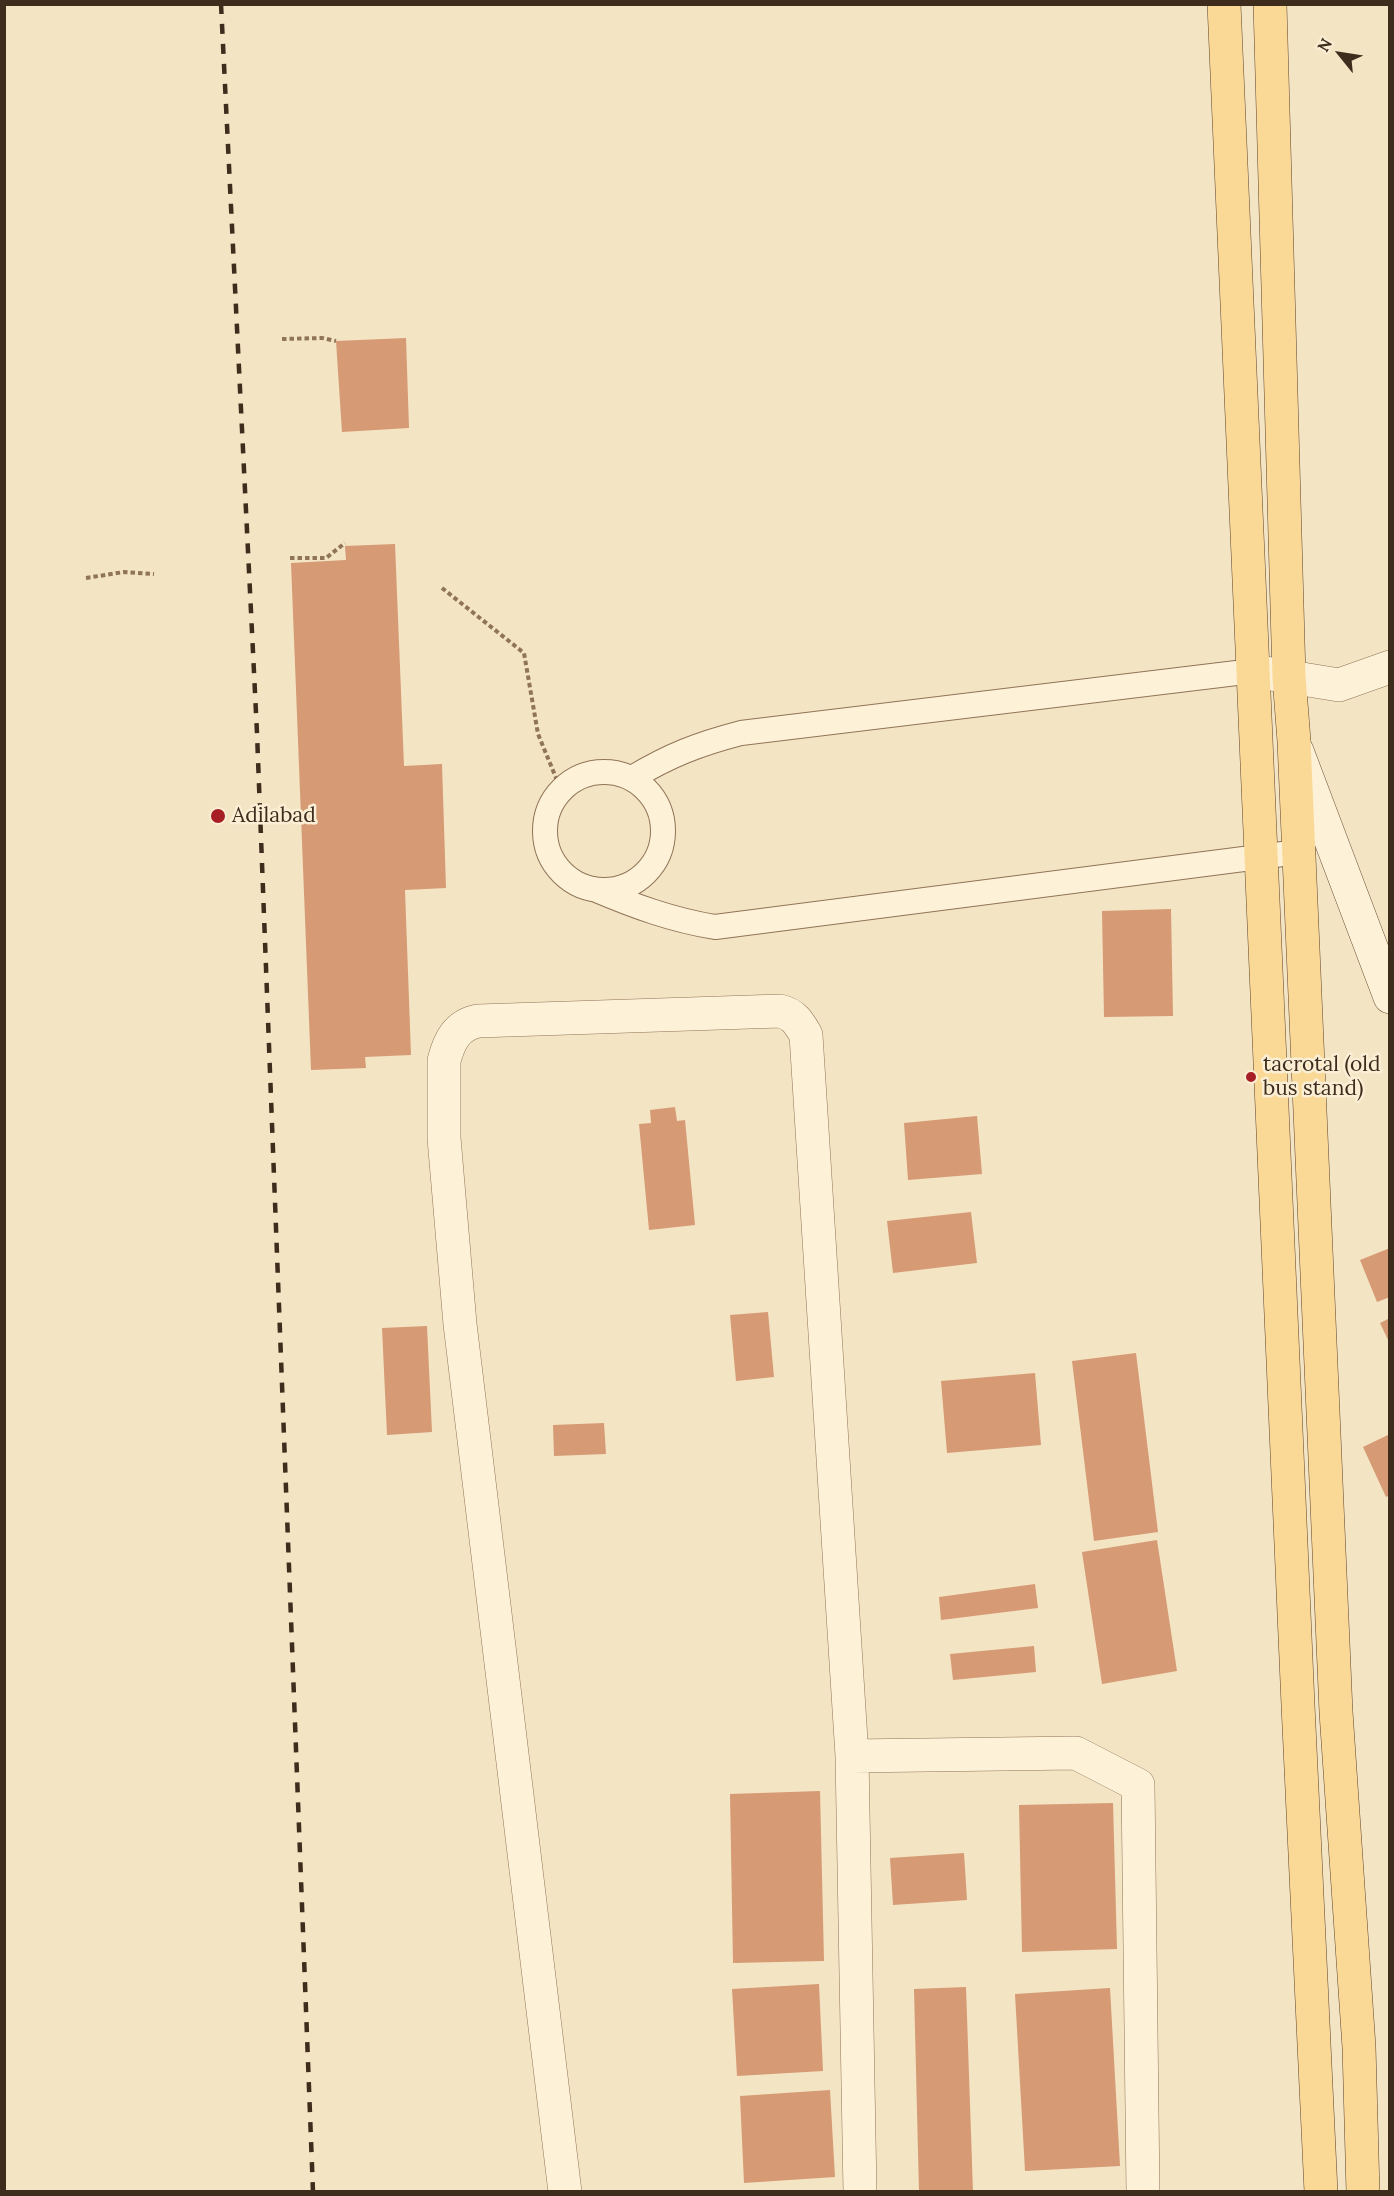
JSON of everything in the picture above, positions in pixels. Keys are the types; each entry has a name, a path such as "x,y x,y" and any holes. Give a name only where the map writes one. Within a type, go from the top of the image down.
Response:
{"main road":[{"path":"1224,4 1321,2192"},
{"path":"1270,4 1288,677 1294,741 1336,1712 1359,2047 1362,2192"}],"street":[{"path":"1253,671 1339,685 1389,668"},
{"path":"1294,741 1389,997"},
{"path":"565,2192 462,1336 445,1150 444,1061 452,1038 459,1029 468,1023 478,1021 780,1011 794,1017 806,1035 852,1756 860,2192"},
{"path":"852,1756 1076,1753 1138,1785 1143,2192"}],"lane":[{"path":"632,778 673,755 701,744 741,733 1253,671"},
{"path":"594,889 622,888 634,882 654,863 660,850 663,830 660,809 644,786 620,773 604,771 573,780 561,790 552,803 545,834 548,850 555,864 579,885 652,913 684,922 715,927 1298,852"}],"path":[{"path":"282,339 336,340"},
{"path":"290,558 326,558 345,543"},
{"path":"86,578 124,572 154,574"},
{"path":"442,588 524,653 538,734 561,790"}],"building":[{"path":"406,338 409,428 342,432 336,341"},
{"path":"395,544 404,766 442,764 446,888 405,890 411,1055 365,1057 366,1068 311,1070 291,563 346,560 345,546"},
{"path":"1171,909 1173,1016 1104,1017 1102,911"},
{"path":"675,1107 677,1121 685,1120 695,1225 649,1230 639,1124 651,1123 650,1110"},
{"path":"977,1116 982,1174 908,1180 904,1123"},
{"path":"971,1212 977,1263 893,1273 887,1221"},
{"path":"1390,1248 1390,1297 1377,1302 1360,1260"},
{"path":"768,1312 774,1377 736,1381 730,1315"},
{"path":"1390,1318 1390,1344 1380,1323"},
{"path":"427,1326 432,1432 387,1435 382,1328"},
{"path":"1136,1353 1158,1532 1094,1541 1072,1361"},
{"path":"1035,1373 1041,1445 947,1453 941,1381"},
{"path":"604,1423 606,1454 554,1456 553,1425"},
{"path":"1390,1434 1390,1495 1386,1497 1363,1447"},
{"path":"1157,1540 1177,1671 1102,1684 1082,1552"},
{"path":"1035,1584 1038,1608 941,1620 939,1597"},
{"path":"1034,1646 1036,1672 953,1680 950,1654"},
{"path":"820,1791 824,1961 733,1963 730,1794"},
{"path":"1113,1803 1117,1949 1022,1952 1019,1805"},
{"path":"964,1853 967,1900 893,1905 890,1858"},
{"path":"819,1984 823,2071 737,2076 732,1989"},
{"path":"966,1987 973,2192 919,2192 914,1989"},
{"path":"1110,1988 1120,2166 1025,2171 1015,1994"},
{"path":"830,2090 835,2177 744,2183 740,2096"}],"railway":[{"path":"221,4 257,733 313,2192"}],"place":[{"name":"Adilabad","path":"218,816"},
{"name":"tacrotal (old bus stand)","path":"1251,1077"}]}
